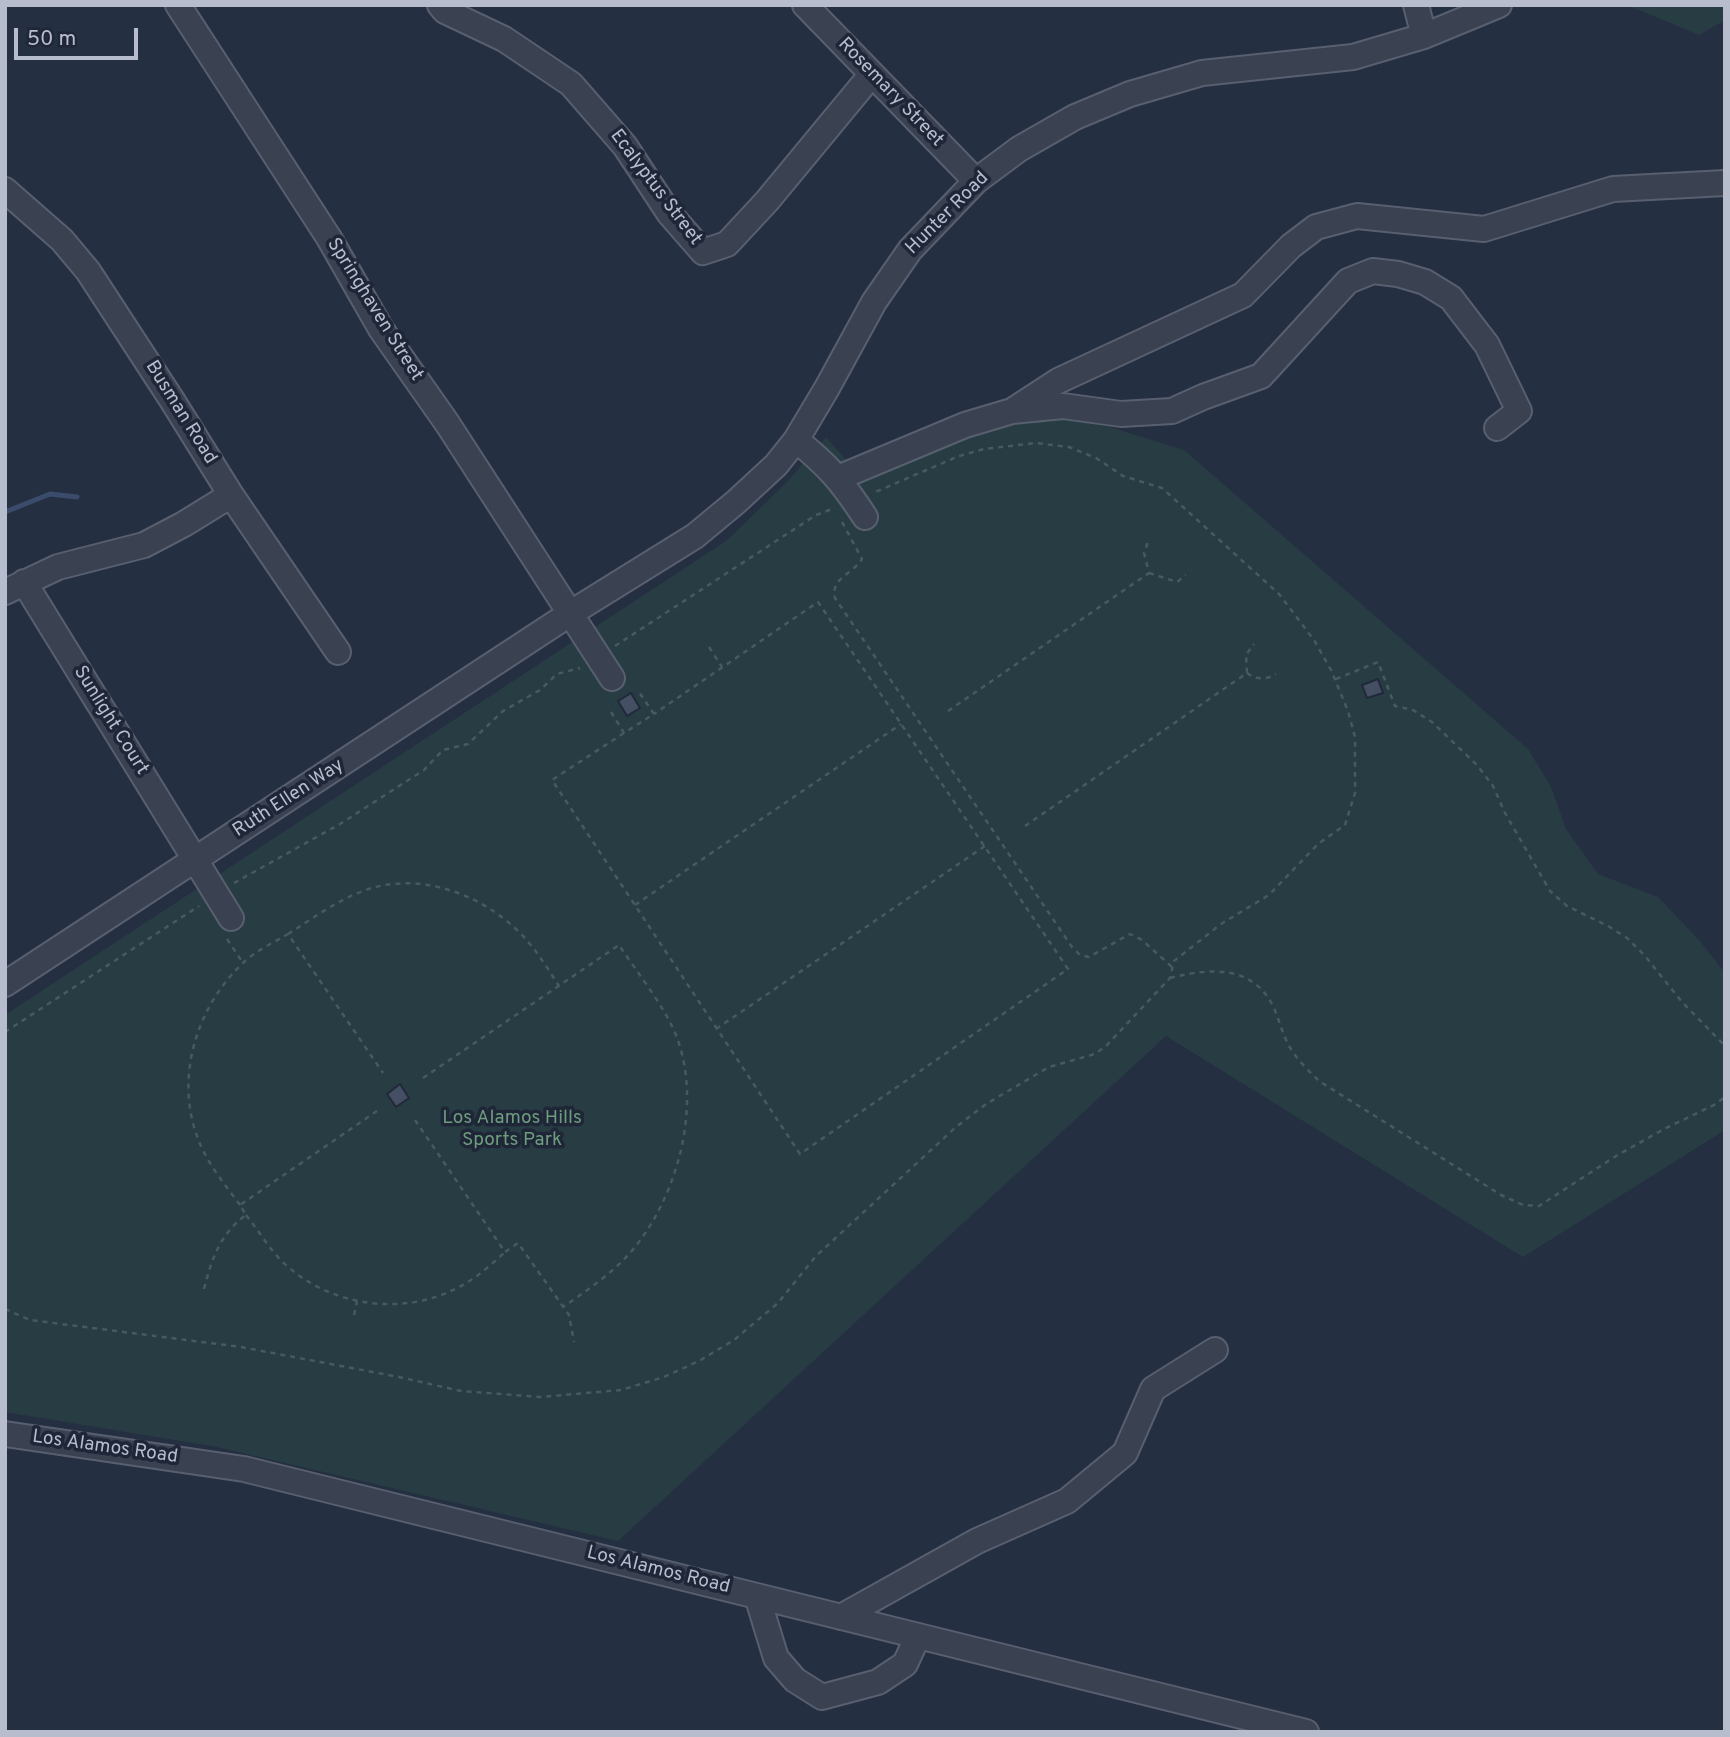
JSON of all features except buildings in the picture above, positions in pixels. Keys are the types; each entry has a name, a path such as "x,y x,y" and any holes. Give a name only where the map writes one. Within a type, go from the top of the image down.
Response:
{"street":[{"name":"Springhaven Street","path":"178,5 329,238 382,329 447,422 612,678"},
{"name":"Ecalyptus Street","path":"440,5 445,11 504,40 571,84 625,146 669,213 704,252 727,244 759,210 872,74"},
{"name":"Rosemary Street","path":"805,5 976,181"},
{"path":"1416,5 1424,36"},
{"name":"Hunter Road","path":"571,614 695,536 776,465 796,440 874,302 910,250 976,181 1019,149 1075,117 1130,93 1202,73 1353,57 1424,36 1499,5"},
{"path":"1012,411 1058,381 1243,295 1291,246 1316,227 1357,216 1484,229 1613,189 1725,183"},
{"name":"Busman Road","path":"5,190 62,240 88,271 231,495 338,652"},
{"path":"838,478 965,425 1012,411 1063,406 1121,414 1172,411 1261,376 1349,281 1373,271 1398,274 1425,282 1451,298 1469,320 1486,345 1519,411 1497,428"},
{"path":"796,440 825,463 838,478 853,512"},
{"path":"15,587 58,567 144,545 231,495"},
{"name":"Sunlight Court","path":"15,587 196,860 231,918"},
{"name":"Ruth Ellen Way","path":"5,984 571,614"},
{"path":"841,1617 977,1541 1067,1501 1125,1453 1153,1389 1215,1350"},
{"name":"Los Alamos Road","path":"5,1434 244,1469 1306,1732"},
{"path":"757,1596 776,1658 795,1680 822,1697 878,1682 905,1664 918,1636"}],"path":[{"path":"5,1032 217,894 340,824 424,770 443,750 468,744 503,711 540,690 557,674 576,671 816,516 853,512 959,456 984,449 1036,443 1069,447 1096,458 1123,476 1162,488 1279,594 1314,640 1335,679 1355,737 1355,793 1345,825 1318,844 1269,895 1194,943 1174,961 1170,978"},
{"path":"853,512 862,556 858,565 837,582 835,598 1072,947 1080,955 1089,957 1130,934 1142,940 1172,967"},
{"path":"1148,542 1144,553 1149,573"},
{"path":"1149,573 1177,582 1186,575"},
{"path":"948,711 1149,573"},
{"path":"818,602 1068,969 800,1154 552,780 654,714 818,602"},
{"path":"1247,673 1246,655 1254,644"},
{"path":"709,647 722,667"},
{"path":"1335,679 1378,662 1395,706 1413,710 1432,722 1477,765 1493,786 1505,813 1550,891 1567,906 1627,938 1682,1002 1725,1046"},
{"path":"1247,673 1260,678 1270,678 1276,674"},
{"path":"1025,826 1247,673"},
{"path":"639,692 654,714"},
{"path":"611,712 624,733"},
{"path":"635,905 901,724"},
{"path":"716,1029 985,846"},
{"path":"559,986 534,949 497,913 472,899 425,884 383,885 345,898 243,963 215,997 201,1021 194,1046 188,1090 190,1108 210,1164 274,1253 300,1276 320,1289 357,1301 376,1304 408,1303 438,1296 477,1276 518,1243 569,1315 575,1342"},
{"path":"288,933 383,1073"},
{"path":"424,1078 619,945 676,1035 686,1089 680,1153 670,1188 659,1210 629,1253 610,1273 563,1307"},
{"path":"231,946 243,963"},
{"path":"5,1309 30,1320 241,1347 461,1391 541,1397 621,1390 664,1377 699,1361 734,1340 764,1317 816,1256 956,1127 986,1104 1049,1067 1095,1054 1106,1046 1170,978 1191,972 1224,970 1242,977 1260,989 1273,1006 1288,1046 1301,1064 1319,1081 1501,1195 1523,1205 1539,1206 1616,1156 1725,1097"},
{"path":"240,1205 377,1111"},
{"path":"415,1120 505,1252"},
{"path":"204,1289 214,1252 233,1225 247,1215"},
{"path":"354,1315 357,1301"}],"green space":[{"path":"1627,5 1725,5 1725,20 1699,35"},
{"name":"Los Alamos Hills Sports Park","path":"1056,418 1110,427 1184,450 1528,749 1551,787 1566,829 1598,874 1658,897 1700,941 1725,973 1725,1130 1523,1257 1166,1036 618,1541 217,1447 5,1412 5,1015 726,541 786,483 826,437 865,482 998,425"}],"waterway":[{"path":"5,512 50,494 77,497"}]}
